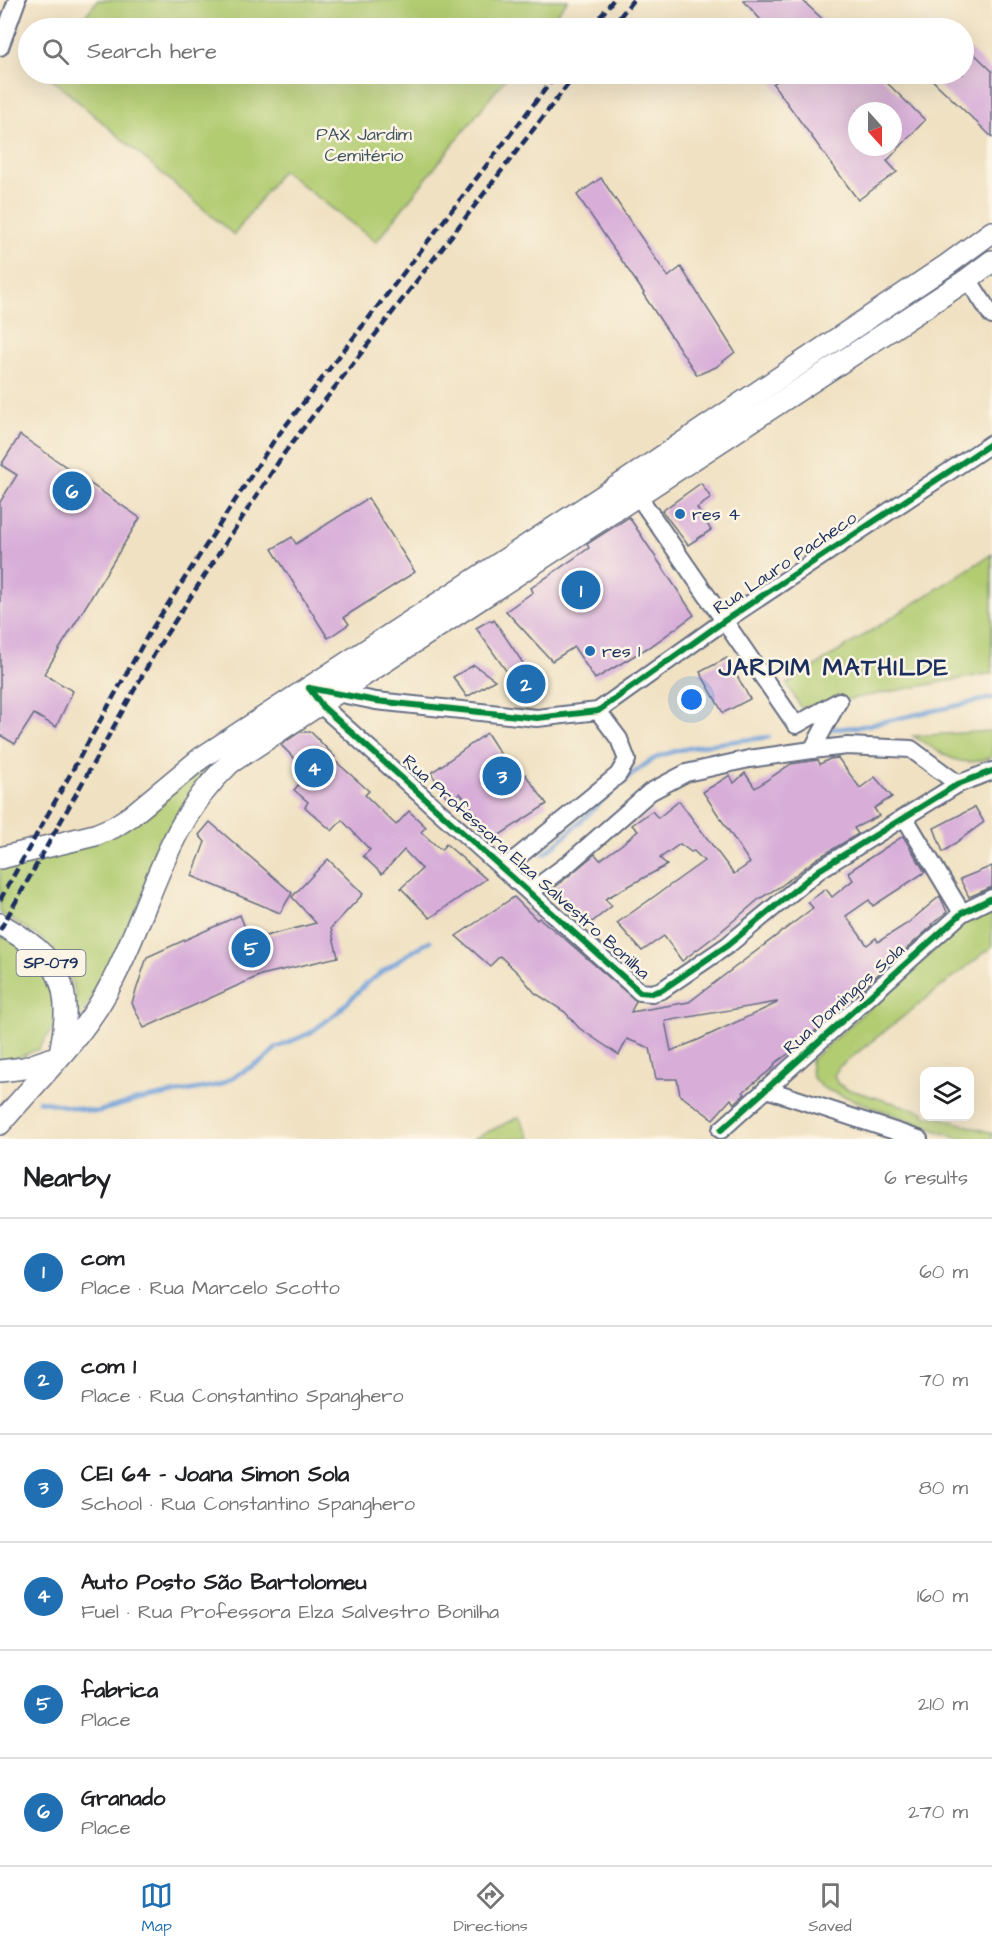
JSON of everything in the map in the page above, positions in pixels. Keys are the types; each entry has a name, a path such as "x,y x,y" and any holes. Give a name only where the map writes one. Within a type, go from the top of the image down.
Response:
{"main road":[{"path":"636,494 992,232"},
{"path":"0,1071 24,1068 59,1056 100,1004 111,984 173,839 187,813 213,779 230,763 322,695 968,279 992,261"},
{"path":"0,858 95,834 114,826 131,816 201,758 322,695"},
{"name":"SP-079","path":"0,924 37,947 47,958 58,976 65,997 66,1011 66,1025 59,1056 0,1124"}],"street":[{"path":"0,47 17,0"},
{"path":"968,279 992,316"},
{"name":"Rua Lauro Pacheco","path":"598,711 724,621 992,443"},
{"path":"636,494 796,725 839,701 812,750"},
{"path":"322,695 537,718 598,711 618,739 627,760 618,775 503,868"},
{"name":"Rua Professora Elza Salvestro Bonilha","path":"322,695 503,868 640,992 652,993 662,990 728,945 819,870 958,784 992,771"},
{"path":"530,892 569,862 650,792 686,773 749,759 847,746 911,749 958,784"},
{"path":"905,818 962,913"},
{"name":"Rua Domingos Sola","path":"721,1130 962,913 992,898"},
{"path":"766,1089 919,1139"}],"green space":[{"path":"98,0 568,0 553,18 83,18"},
{"name":"PAX Jardim Cemitério","path":"58,84 501,84 376,242 282,170 234,235"},
{"path":"992,554 992,673 801,708 787,684"},
{"path":"992,731 992,757 969,762 950,758 913,736"},
{"path":"205,765 209,772 133,915 96,993 77,1021 75,993 64,964 56,953 37,936 0,913 0,865 96,842"},
{"path":"992,904 992,947 839,1067 834,1076 838,1084 847,1089 920,1111 920,1121 952,1121 992,1133 992,1139 959,1139 827,1090 813,1078 811,1070 811,1060 960,926"},
{"path":"0,935 15,942 45,969 56,994 55,1025 39,1049 17,1058 0,1061"},
{"path":"519,1117 531,1139 473,1139"}],"building":[{"path":"743,0 802,0 821,18 759,18"},
{"path":"974,54 992,71 992,137 936,84 974,84"},
{"path":"773,84 888,84 925,120 902,145 902,102 848,102 848,156 892,156 887,161 897,172 858,200"},
{"path":"601,178 668,277 681,267 735,352 716,367 697,375 577,195"},
{"path":"20,435 140,518 44,674 73,691 56,727 34,714 15,744 0,735 0,502 17,475 1,465"},
{"name":"res 4","path":"701,483 711,498 697,508 711,530 688,545 662,511"},
{"path":"368,498 415,572 344,617 349,624 328,638 272,549 292,537 296,544"},
{"path":"629,517 694,615 654,644 595,679 574,647 552,661 506,611 533,592 531,588 589,548 587,544"},
{"path":"490,620 492,622 494,620 541,690 526,699 476,628"},
{"path":"727,658 750,699 723,713 700,672"},
{"path":"474,665 495,680 467,697 453,677"},
{"path":"300,732 311,732 335,757 333,759 369,791 365,795 396,825 409,811 426,827 421,832 441,850 446,844 486,879 430,918 401,888 422,869 404,850 382,874 363,856 370,850 342,820 332,831 305,807 308,802 294,790 309,773 281,745"},
{"path":"487,733 517,780 525,774 547,804 495,838 460,793 449,801 431,773"},
{"path":"838,758 860,788 875,777 892,797 874,808 879,816 854,828 858,834 816,859 781,886 759,899 682,961 664,936 642,951 617,923 704,861 694,851 691,852 680,844 660,858 667,865 605,899 612,906 592,922 553,889 595,854 600,860 621,845 638,831 632,825 652,811 658,818 679,801 734,874 750,863 703,792 730,775 734,783 745,773 755,788 791,764 818,760 820,764"},
{"path":"975,807 984,822 943,852 934,828"},
{"path":"210,822 292,893 280,913 192,876 205,842 199,835"},
{"path":"903,836 925,872 873,906 869,900 846,916 867,945 876,938 878,942 908,923 940,896 947,912 795,1049 774,1064 775,1066 743,1092 745,1094 734,1104 731,1099 713,1119 680,1095 677,1079 656,1079 650,1048 627,1039 619,1055 579,1028 565,1012 535,993 500,956 490,966 456,936 514,897 537,920 539,918 566,940 636,1001 631,1012 689,1002 813,908 808,902 826,889 832,897 853,880 848,872","holes":["777,1003 698,1040 671,1051 665,1021"]},
{"path":"328,859 363,894 331,928 338,957 261,975 144,1028 132,1003 147,957 240,915 250,940 316,923 292,897"},
{"path":"992,866 992,887 969,897 960,879"}],"waterway":[{"path":"832,729 858,727 992,698"},
{"path":"544,854 623,782 652,760 662,755 691,748 769,737"},
{"path":"39,1101 96,1112 138,1100 219,1085 264,1060 276,1048 310,1033 338,1012 367,983 430,941"}],"railway":[{"path":"600,18 613,0"},
{"path":"619,18 633,0"},
{"path":"0,900 148,635 273,442 549,84"},
{"path":"0,930 160,644 285,452 568,84"}],"cycle path":[{"path":"309,688 376,701 537,718 598,711 724,621 992,443"},
{"path":"309,688 323,707 640,992 652,993 662,990 728,945 819,870 958,784 992,771"},
{"path":"721,1130 962,913 992,898"}],"place":[{"name":"Granado","path":"72,491"},
{"name":"res 4","path":"680,514"},
{"name":"com","path":"581,590"},
{"name":"res 1","path":"590,651"},
{"name":"com 1","path":"526,684"},
{"name":"Auto Posto São Bartolomeu","path":"314,768"},
{"name":"CEI 64 - Joana Simon Sola","path":"502,776"},
{"name":"fabrica","path":"251,948"}],"district":[{"name":"JARDIM MATHILDE","path":"834,668"}]}
